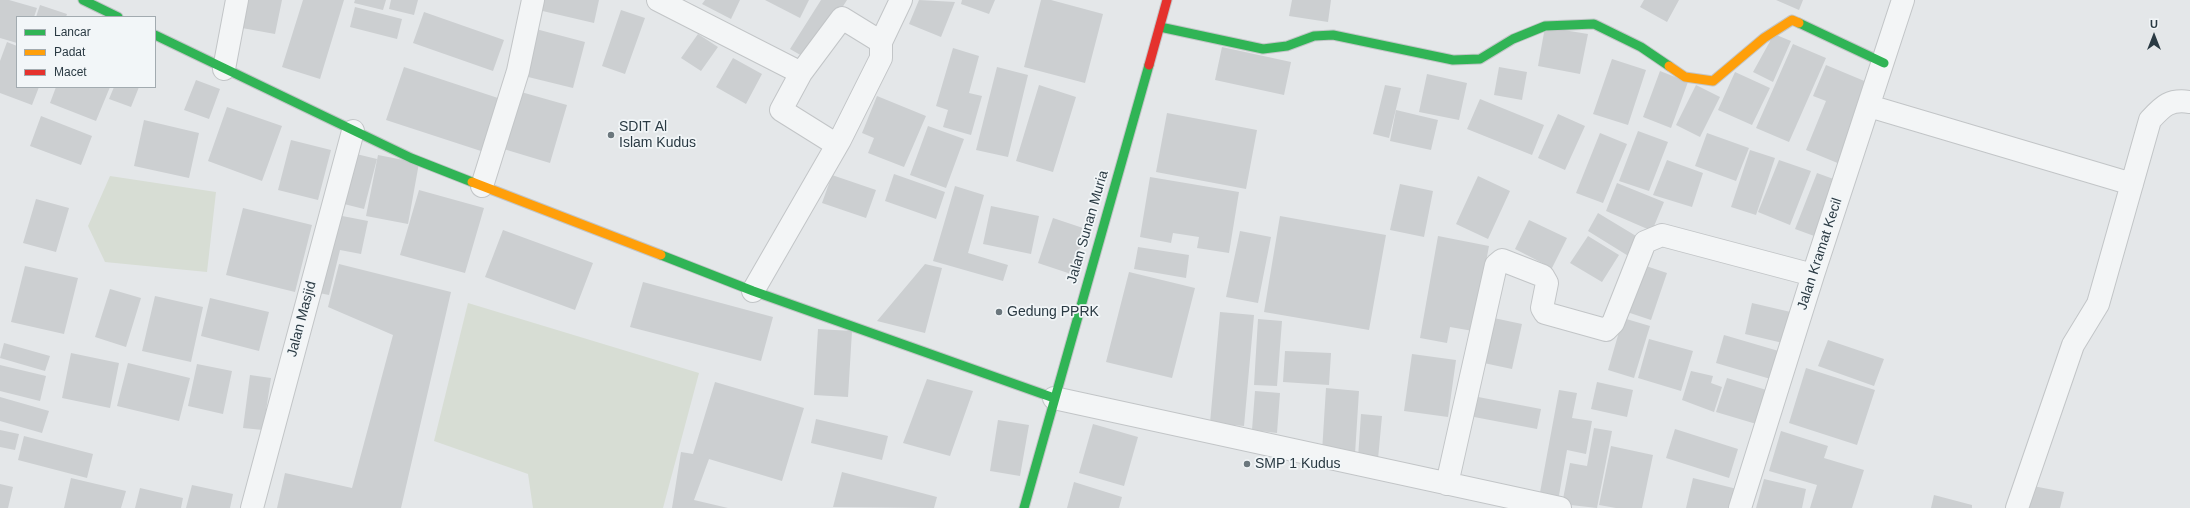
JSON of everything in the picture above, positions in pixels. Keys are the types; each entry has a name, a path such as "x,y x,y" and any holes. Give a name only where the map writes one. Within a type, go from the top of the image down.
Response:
{"street":[{"path":"83,0 116,16"},
{"path":"224,69 237,0"},
{"path":"482,186 518,71 533,0"},
{"path":"658,0 801,73"},
{"path":"753,291 837,145 881,58 881,42 902,0"},
{"name":"Jalan Sunan Muria","path":"1024,508 1167,0"},
{"name":"Jalan Kramat Kecil","path":"1740,508 1813,275 1884,63 1903,0"},
{"path":"837,145 781,110 801,73 842,18 881,42"},
{"path":"1160,27 1263,50 1287,46 1314,36 1333,35 1453,60 1480,60 1513,38 1545,26 1594,24 1641,47 1685,77 1713,81 1764,38 1792,20 1884,63"},
{"path":"156,35 411,158 753,291 1054,398 1560,508"},
{"path":"2017,508 2073,345 2098,304 2150,120 2163,105 2183,101 2190,102"},
{"path":"1869,106 2132,184"},
{"name":"Jalan Masjid","path":"252,508 353,131"},
{"path":"1447,484 1494,272 1496,265 1502,260 1543,276 1548,283 1542,308 1545,313 1606,330 1612,322 1645,242 1662,235 1813,275"}],"shaded area":[{"path":"110,176 216,192 207,272 105,262 88,226"},
{"path":"468,303 699,373 663,508 533,508 528,474 434,441"}],"building":[{"path":"0,0 9,0 37,8 34,16 16,16 16,43 0,38"},
{"path":"247,0 282,0 275,34 242,28"},
{"path":"303,0 344,0 320,79 282,67"},
{"path":"355,0 386,0 383,10 354,3"},
{"path":"391,0 418,0 414,15 389,9"},
{"path":"536,0 599,0 594,23 534,9"},
{"path":"705,0 740,0 731,19 702,4"},
{"path":"765,0 809,0 800,18"},
{"path":"821,0 847,0 809,60 790,49"},
{"path":"919,0 955,2 941,37 909,24"},
{"path":"962,0 995,0 989,14 961,4"},
{"path":"1041,0 1051,0 1103,14 1085,83 1024,67"},
{"path":"1292,0 1331,0 1328,22 1289,16"},
{"path":"1644,0 1679,0 1667,22 1640,7"},
{"path":"1776,0 1803,0 1799,10"},
{"path":"40,5 67,14 66,16 36,16"},
{"path":"355,7 402,19 397,39 350,27"},
{"path":"621,10 645,18 625,74 602,66"},
{"path":"424,12 504,40 493,71 413,43"},
{"path":"1545,27 1588,34 1580,74 1538,66"},
{"path":"532,28 585,42 573,88 520,75"},
{"path":"698,34 718,47 701,71 681,58"},
{"path":"1774,34 1791,41 1773,82 1753,72"},
{"path":"7,42 16,46 16,88 39,88 32,105 0,93 0,61"},
{"path":"1793,44 1826,58 1789,142 1756,128"},
{"path":"1222,47 1291,62 1284,95 1215,80"},
{"path":"953,48 979,56 969,93 982,96 971,135 943,127 948,110 936,106"},
{"path":"733,58 762,74 746,104 716,87"},
{"path":"1612,59 1646,70 1628,125 1593,114"},
{"path":"1826,65 1874,85 1840,164 1806,150 1826,101 1813,96"},
{"path":"404,67 501,99 484,152 386,120"},
{"path":"997,67 1028,75 1008,157 976,150"},
{"path":"1499,67 1527,72 1522,100 1494,95"},
{"path":"1660,71 1688,82 1671,128 1643,117"},
{"path":"1735,72 1770,88 1752,125 1718,110"},
{"path":"1427,74 1467,83 1459,120 1419,112"},
{"path":"196,80 220,89 209,119 184,110"},
{"path":"1039,85 1076,97 1053,172 1016,161"},
{"path":"1385,85 1401,88 1389,138 1373,134"},
{"path":"1696,85 1720,97 1700,137 1676,125"},
{"path":"56,88 110,88 96,121 50,103"},
{"path":"114,88 139,88 131,107 109,99"},
{"path":"514,90 567,105 550,163 497,147"},
{"path":"877,96 926,116 904,167 868,153 874,138 862,133"},
{"path":"1480,99 1544,125 1532,155 1467,129"},
{"path":"227,107 282,126 262,181 208,161"},
{"path":"1396,110 1438,120 1431,150 1390,141"},
{"path":"1167,113 1257,130 1246,189 1156,172"},
{"path":"1558,114 1585,126 1565,170 1538,158"},
{"path":"41,116 92,136 81,165 30,146"},
{"path":"144,120 199,133 189,178 134,166"},
{"path":"928,126 964,139 946,188 910,175"},
{"path":"1638,131 1668,142 1649,191 1619,181"},
{"path":"1600,133 1627,144 1603,203 1576,193"},
{"path":"1707,133 1749,148 1736,181 1695,166"},
{"path":"291,140 331,150 318,200 278,190"},
{"path":"1750,150 1775,158 1756,215 1731,207"},
{"path":"348,152 377,159 364,209 336,202"},
{"path":"378,155 419,163 408,224 366,216"},
{"path":"1667,160 1703,173 1692,207 1653,195"},
{"path":"1779,160 1811,171 1790,225 1758,212"},
{"path":"1817,173 1839,181 1817,237 1795,229"},
{"path":"894,174 945,192 936,219 885,201"},
{"path":"832,175 876,190 866,218 822,203"},
{"path":"1478,176 1510,191 1488,239 1456,224"},
{"path":"1150,177 1239,192 1229,253 1197,248 1199,237 1173,233 1171,243 1140,237"},
{"path":"1617,183 1664,202 1652,231 1606,211"},
{"path":"1400,184 1433,191 1424,237 1390,230"},
{"path":"955,186 984,195 968,253 1008,265 1003,281 933,261"},
{"path":"419,190 484,208 465,273 400,255"},
{"path":"36,199 69,208 56,252 23,243"},
{"path":"991,206 1039,216 1031,254 983,244"},
{"path":"243,208 312,225 295,292 226,275"},
{"path":"1598,213 1641,239 1630,257 1588,231"},
{"path":"332,214 368,221 361,254 340,250 329,295 314,292"},
{"path":"1280,216 1386,235 1369,330 1264,312"},
{"path":"1053,218 1086,229 1071,274 1038,263"},
{"path":"1529,220 1567,238 1552,268 1515,249"},
{"path":"503,230 593,263 575,310 485,277"},
{"path":"1240,231 1271,237 1258,303 1226,297"},
{"path":"1438,236 1489,246 1473,331 1450,327 1447,343 1420,338"},
{"path":"1588,236 1619,255 1602,282 1570,263"},
{"path":"1138,247 1189,255 1186,278 1134,269"},
{"path":"339,264 451,292 401,508 277,508 285,473 352,488 393,335 328,307"},
{"path":"925,264 942,268 925,333 877,321"},
{"path":"1640,264 1667,273 1651,320 1624,311"},
{"path":"25,266 78,278 64,334 11,322"},
{"path":"1129,272 1195,288 1172,378 1106,362"},
{"path":"643,282 773,317 761,361 630,327"},
{"path":"110,289 141,298 126,347 95,337"},
{"path":"155,296 203,307 191,362 142,351"},
{"path":"210,298 269,312 259,351 201,336"},
{"path":"1752,303 1795,313 1787,344 1745,334"},
{"path":"1220,312 1254,315 1244,426 1210,423"},
{"path":"1489,317 1522,324 1512,369 1479,362"},
{"path":"1623,318 1650,326 1634,378 1608,370"},
{"path":"1258,319 1282,321 1277,386 1254,385"},
{"path":"818,329 852,331 848,397 814,395"},
{"path":"1724,335 1782,352 1774,380 1716,363"},
{"path":"1649,339 1693,351 1681,391 1638,378"},
{"path":"1828,340 1884,359 1874,386 1818,366"},
{"path":"4,343 50,356 45,371 0,358"},
{"path":"1285,351 1331,353 1329,385 1283,382"},
{"path":"71,353 119,363 110,408 62,398"},
{"path":"1412,354 1456,360 1448,417 1404,411"},
{"path":"128,363 190,378 179,421 117,406"},
{"path":"197,364 232,371 223,414 188,406"},
{"path":"0,365 46,376 40,401 0,391"},
{"path":"1806,368 1875,390 1857,445 1789,423"},
{"path":"1691,371 1713,376 1711,383 1722,387 1714,412 1682,400"},
{"path":"250,375 271,378 263,430 243,428"},
{"path":"1727,378 1773,392 1763,426 1716,412"},
{"path":"927,379 973,391 950,456 903,443"},
{"path":"715,382 804,408 782,481 709,459 694,500 728,508 672,508 681,452 693,454"},
{"path":"1597,382 1633,390 1627,417 1591,409"},
{"path":"1326,388 1359,391 1355,454 1322,452"},
{"path":"1559,390 1577,393 1572,418 1592,421 1586,454 1567,450 1558,501 1539,498"},
{"path":"1255,391 1280,393 1277,433 1252,430"},
{"path":"1473,396 1541,409 1537,429 1469,416"},
{"path":"0,397 49,411 42,433 0,421"},
{"path":"1361,414 1382,416 1378,459 1358,458"},
{"path":"816,419 888,436 882,460 811,443"},
{"path":"998,420 1029,425 1020,476 990,471"},
{"path":"1093,424 1138,437 1124,486 1079,473"},
{"path":"1594,428 1612,431 1597,508 1562,504 1570,463 1587,466"},
{"path":"1675,429 1738,449 1729,478 1666,458"},
{"path":"0,430 19,434 15,450 0,447"},
{"path":"1781,431 1828,446 1824,458 1864,470 1852,508 1810,508 1817,485 1769,471"},
{"path":"24,436 93,454 87,478 18,460"},
{"path":"1611,446 1653,455 1642,508 1616,508 1599,505"},
{"path":"842,472 937,497 934,508 833,507"},
{"path":"71,478 126,491 121,508 64,508"},
{"path":"1693,478 1737,489 1732,508 1686,508"},
{"path":"1764,479 1806,489 1802,508 1756,508"},
{"path":"1074,482 1122,497 1119,508 1067,508"},
{"path":"0,484 13,487 8,508 0,508"},
{"path":"192,485 233,494 230,508 186,508"},
{"path":"2033,486 2064,492 2060,508 2029,508"},
{"path":"140,488 183,498 181,508 135,508"},
{"path":"1934,495 1972,505 1972,508 1931,508"}],"traffic: fast":[{"path":"83,0 116,16"},
{"path":"1799,23 1884,63"},
{"path":"1160,27 1263,49 1287,46 1314,36 1333,35 1453,60 1480,59 1513,39 1545,26 1594,24 1641,47 1669,66"},
{"path":"156,35 411,158 472,182"},
{"path":"1024,508 1149,65"},
{"path":"661,255 753,291 1054,398"}],"traffic: slow":[{"path":"1669,66 1685,77 1713,81 1764,38 1792,20 1799,23"},
{"path":"472,182 661,255"}],"traffic: jam":[{"path":"1149,65 1167,0"}],"place":[{"name":"SDIT Al Islam Kudus","path":"611,135"},
{"name":"Gedung PPRK","path":"999,312"},
{"name":"SMP 1 Kudus","path":"1247,464"}]}
